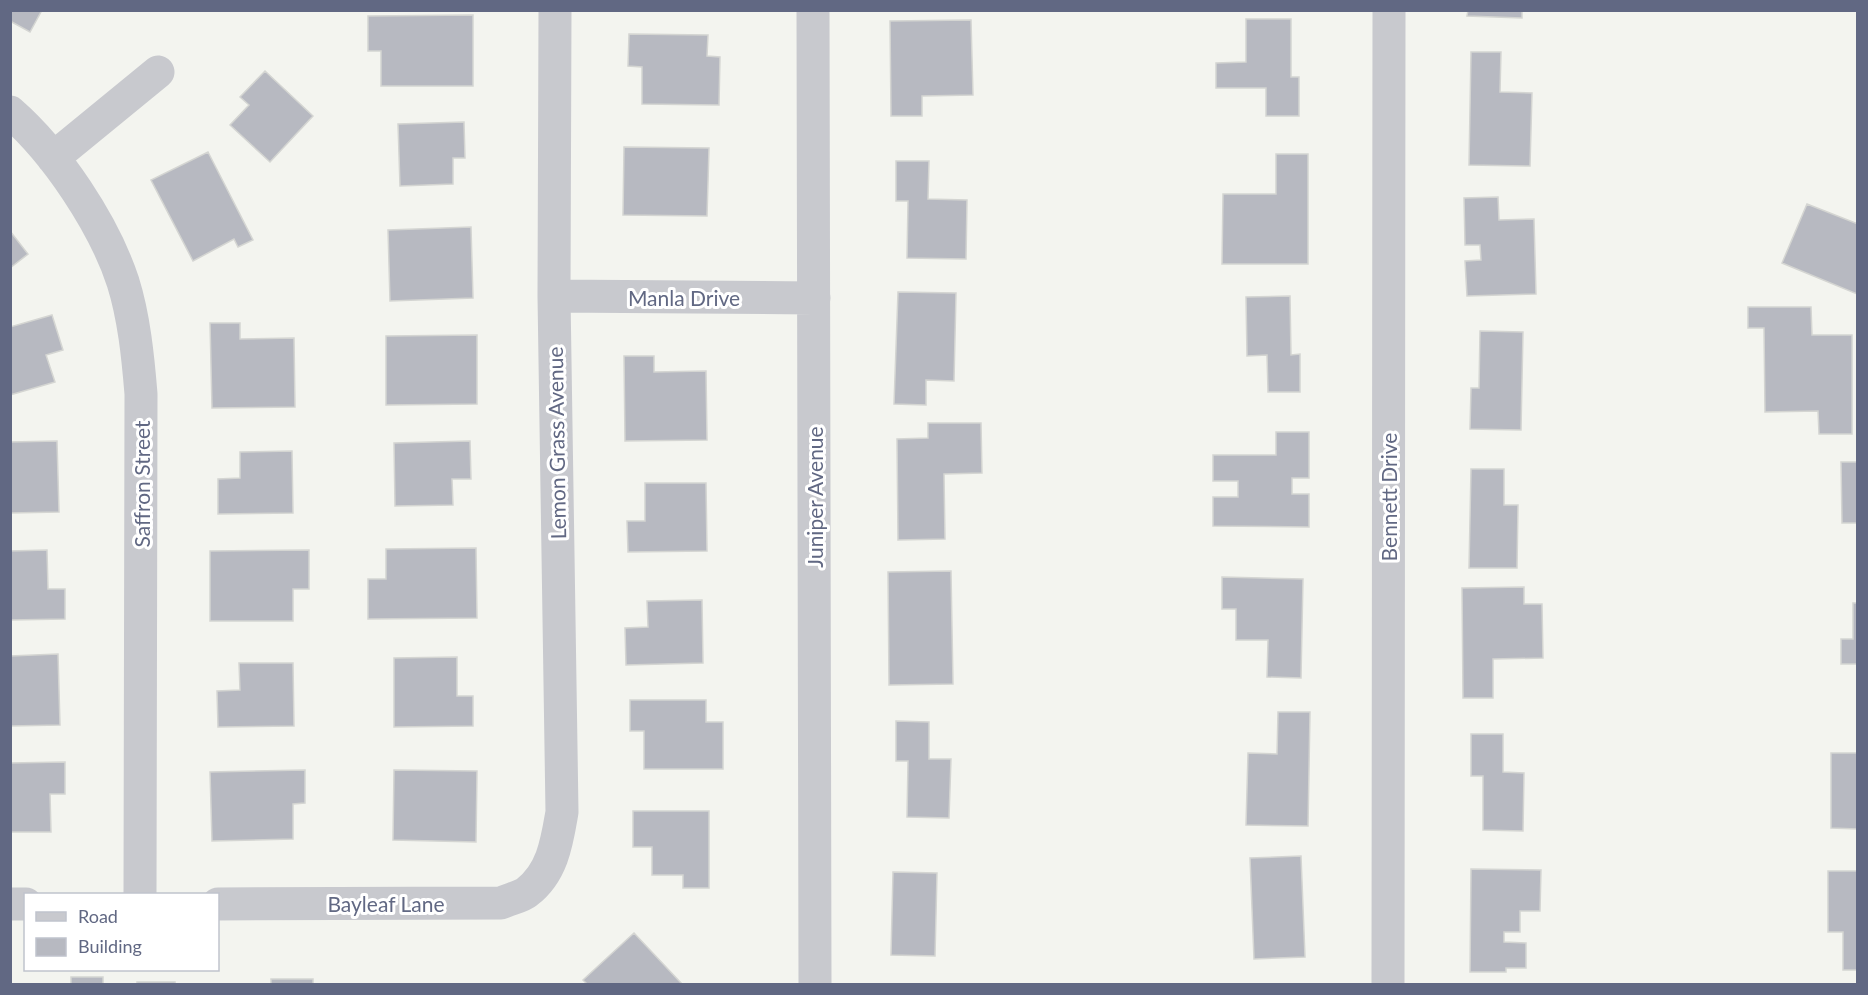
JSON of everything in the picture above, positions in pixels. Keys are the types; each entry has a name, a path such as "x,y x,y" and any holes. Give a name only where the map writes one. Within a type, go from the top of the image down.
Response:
{"street":[{"name":"Lemon Grass Avenue","path":"545,873 556,846 562,812 554,296 555,10"},
{"name":"Juniper Avenue","path":"813,10 815,984"},
{"name":"Bennett Drive","path":"1388,984 1389,10"},
{"path":"53,158 158,72"},
{"name":"Saffron Street","path":"10,112 53,158 81,197 104,237 123,282 137,347 141,394 140,893"},
{"name":"Manla Drive","path":"554,296 814,298"},
{"name":"Bayleaf Lane","path":"219,904 501,903 526,893 545,873"}],"building":[{"path":"10,10 42,10 30,32 10,21"},
{"path":"1468,10 1522,10 1522,18 1467,16"},
{"path":"473,15 473,86 381,86 381,51 368,51 368,16"},
{"path":"1246,19 1291,19 1291,77 1299,77 1299,116 1266,116 1266,88 1216,88 1216,63 1246,62"},
{"path":"971,20 973,95 922,96 922,116 891,116 890,21"},
{"path":"629,34 708,35 707,56 720,57 719,105 642,104 642,67 628,66"},
{"path":"1471,52 1501,52 1500,92 1532,93 1530,166 1469,165"},
{"path":"265,71 313,116 270,162 230,125 249,105 240,97"},
{"path":"464,122 465,158 453,158 453,184 400,186 398,124"},
{"path":"624,147 709,148 707,216 623,215"},
{"path":"208,152 253,240 238,247 234,239 193,261 151,180"},
{"path":"1276,154 1308,154 1308,264 1222,264 1223,194 1276,194"},
{"path":"896,161 929,161 928,199 967,200 966,259 907,258 908,201 896,201"},
{"path":"1498,197 1499,220 1534,219 1536,294 1467,296 1465,261 1481,260 1480,245 1465,245 1464,198"},
{"path":"1807,204 1858,224 1857,294 1782,263"},
{"path":"471,227 473,298 390,301 388,230"},
{"path":"10,231 28,254 10,268"},
{"path":"898,292 956,293 954,381 926,380 926,405 894,404"},
{"path":"1290,296 1291,355 1300,354 1300,392 1268,392 1267,355 1247,356 1246,297"},
{"path":"1748,307 1811,307 1812,335 1852,335 1852,434 1819,434 1818,411 1765,412 1764,328 1748,328"},
{"path":"52,315 63,350 46,355 55,382 10,395 10,327"},
{"path":"210,323 240,323 240,339 294,338 295,407 212,408"},
{"path":"1480,331 1523,332 1521,430 1470,429 1471,388 1479,388"},
{"path":"477,335 477,404 386,405 386,336"},
{"path":"624,356 654,356 654,372 706,371 707,440 625,441"},
{"path":"928,423 981,423 982,473 944,474 945,539 898,540 897,439 928,438"},
{"path":"1276,432 1309,432 1309,478 1292,478 1292,494 1309,494 1309,527 1213,526 1213,497 1238,497 1238,481 1213,481 1213,455 1276,455"},
{"path":"57,441 59,512 10,513 10,442"},
{"path":"470,441 471,479 452,479 453,505 395,506 394,443"},
{"path":"292,451 293,513 218,514 218,479 240,478 240,452"},
{"path":"1841,462 1858,462 1858,523 1842,523"},
{"path":"1471,469 1504,469 1504,505 1518,505 1517,568 1469,568"},
{"path":"645,483 706,483 707,551 628,552 627,521 645,521"},
{"path":"476,548 477,618 368,619 368,579 386,579 386,549"},
{"path":"47,550 48,589 65,589 65,619 10,620 10,551"},
{"path":"309,550 309,589 293,589 293,621 210,621 210,551"},
{"path":"951,571 953,684 889,685 888,572"},
{"path":"1222,577 1303,579 1301,678 1267,677 1268,640 1236,640 1236,609 1222,609"},
{"path":"1524,587 1524,604 1542,604 1543,658 1493,659 1493,698 1463,698 1462,588"},
{"path":"702,600 703,663 626,665 625,628 648,627 647,601"},
{"path":"1853,603 1858,603 1858,664 1841,664 1841,639 1853,639"},
{"path":"58,654 60,725 10,726 10,656"},
{"path":"457,657 457,696 473,696 473,726 394,727 394,658"},
{"path":"239,663 293,663 294,726 218,727 217,691 240,690"},
{"path":"630,700 706,700 706,722 723,722 723,769 644,769 644,731 630,731"},
{"path":"1278,712 1310,712 1308,826 1246,825 1248,753 1277,754"},
{"path":"896,721 929,722 929,759 951,759 949,818 907,817 908,761 896,761"},
{"path":"1471,734 1503,734 1503,772 1524,773 1523,831 1483,830 1483,776 1471,776"},
{"path":"1831,753 1858,753 1858,829 1831,828"},
{"path":"65,762 65,794 50,794 51,832 10,832 10,763"},
{"path":"305,770 305,803 293,804 293,839 212,841 210,772"},
{"path":"394,770 477,771 476,842 393,840"},
{"path":"633,811 709,811 709,888 683,888 683,875 652,875 652,847 633,847"},
{"path":"1301,856 1305,957 1254,959 1250,858"},
{"path":"1471,869 1541,870 1540,911 1520,911 1520,932 1504,932 1504,942 1526,943 1526,968 1506,968 1506,972 1470,972"},
{"path":"1828,871 1858,871 1858,970 1843,970 1843,932 1828,932"},
{"path":"893,872 937,873 935,956 891,955"},
{"path":"634,933 682,984 587,984 583,980"},
{"path":"71,977 103,977 103,984 71,984"},
{"path":"271,979 313,979 313,984 271,984"},
{"path":"137,982 175,982 175,984 137,984"}]}
